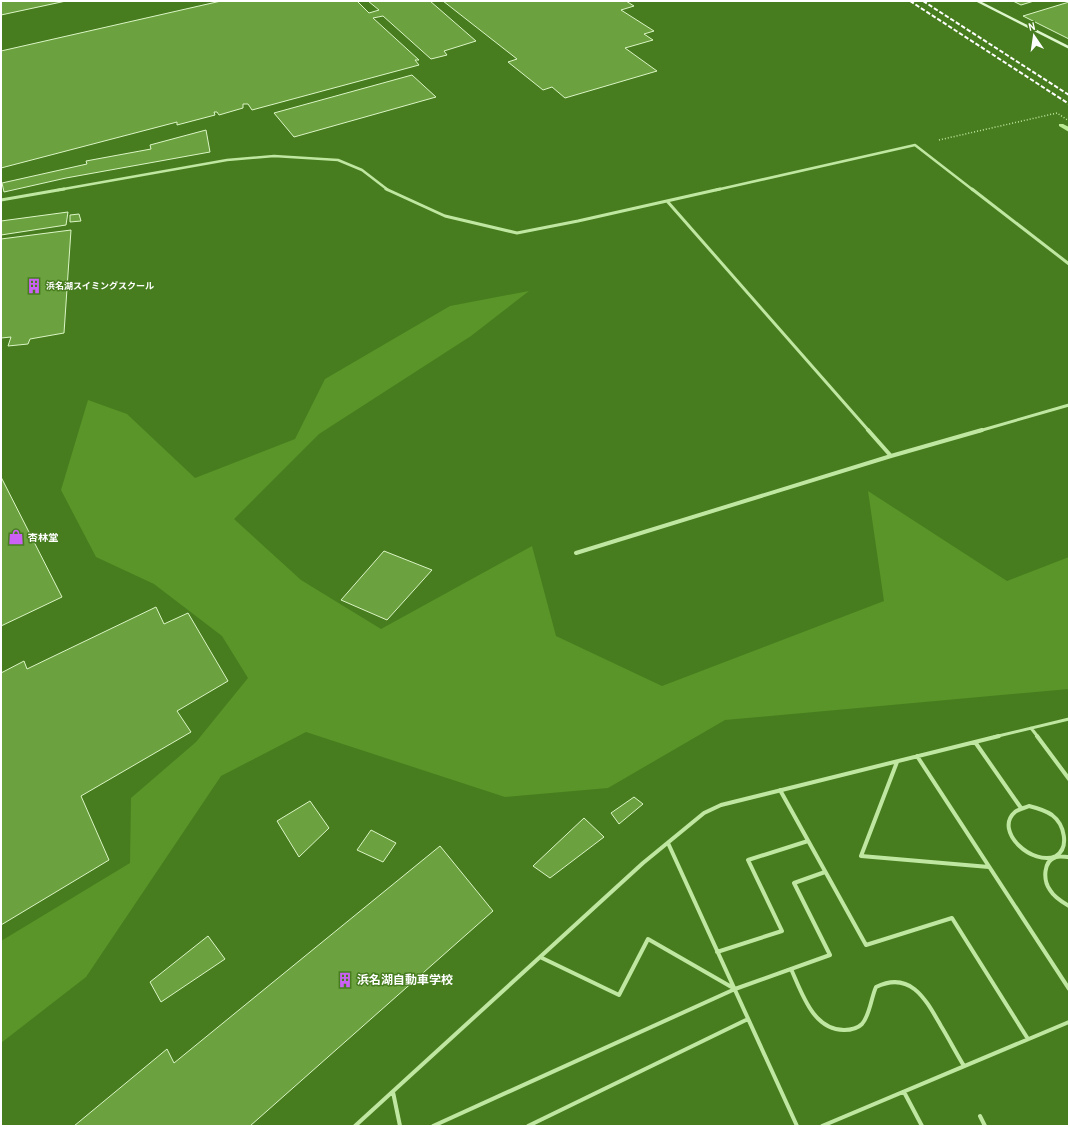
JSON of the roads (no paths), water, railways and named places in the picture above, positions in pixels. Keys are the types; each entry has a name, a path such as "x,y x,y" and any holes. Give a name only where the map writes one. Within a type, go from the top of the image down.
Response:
{"street":[{"path":"978,1 1069,48"},
{"path":"1,200 227,160 274,156 338,160 362,170 384,188 445,216 517,232 578,221 915,145 1069,264"},
{"path":"667,201 891,456"},
{"path":"576,553 891,456 1069,405"}],"lane":[{"path":"355,1126 643,863 704,813 721,805 1069,719"},
{"path":"1031,728 1069,779"},
{"path":"975,742 1021,808"},
{"path":"917,756 1069,989"},
{"path":"897,762 861,856 989,867"},
{"path":"780,790 866,945 952,918 1028,1039"},
{"path":"1069,857 1055,857 1047,859 1028,854 1014,841 1008,824 1014,811 1030,806 1040,808 1057,819 1065,832 1066,846 1062,852 1055,857 1049,862 1045,877 1048,886 1054,895 1069,906"},
{"path":"717,952 782,931 748,860 808,841"},
{"path":"668,843 797,1126"},
{"path":"433,1126 735,989 830,955 794,883 825,872"},
{"path":"540,958 619,995 648,939 735,989"},
{"path":"791,969 811,1010 825,1025 843,1031 852,1030 861,1026 865,1019 876,987 890,981 910,985 919,991 926,1000 964,1066"},
{"path":"528,1126 748,1019"},
{"path":"822,1126 1069,1022"},
{"path":"393,1092 400,1126"},
{"path":"904,1092 922,1126"},
{"path":"980,1116 985,1126"}],"waterway":[{"path":"1061,125 1069,130"}],"railway":[{"path":"910,1 1069,104"},
{"path":"923,1 1069,95"}],"place":[{"name":"浜名湖スイミングスクール","path":"34,286"},
{"name":"杏林堂","path":"16,537"},
{"name":"浜名湖自動車学校","path":"345,980"}]}
